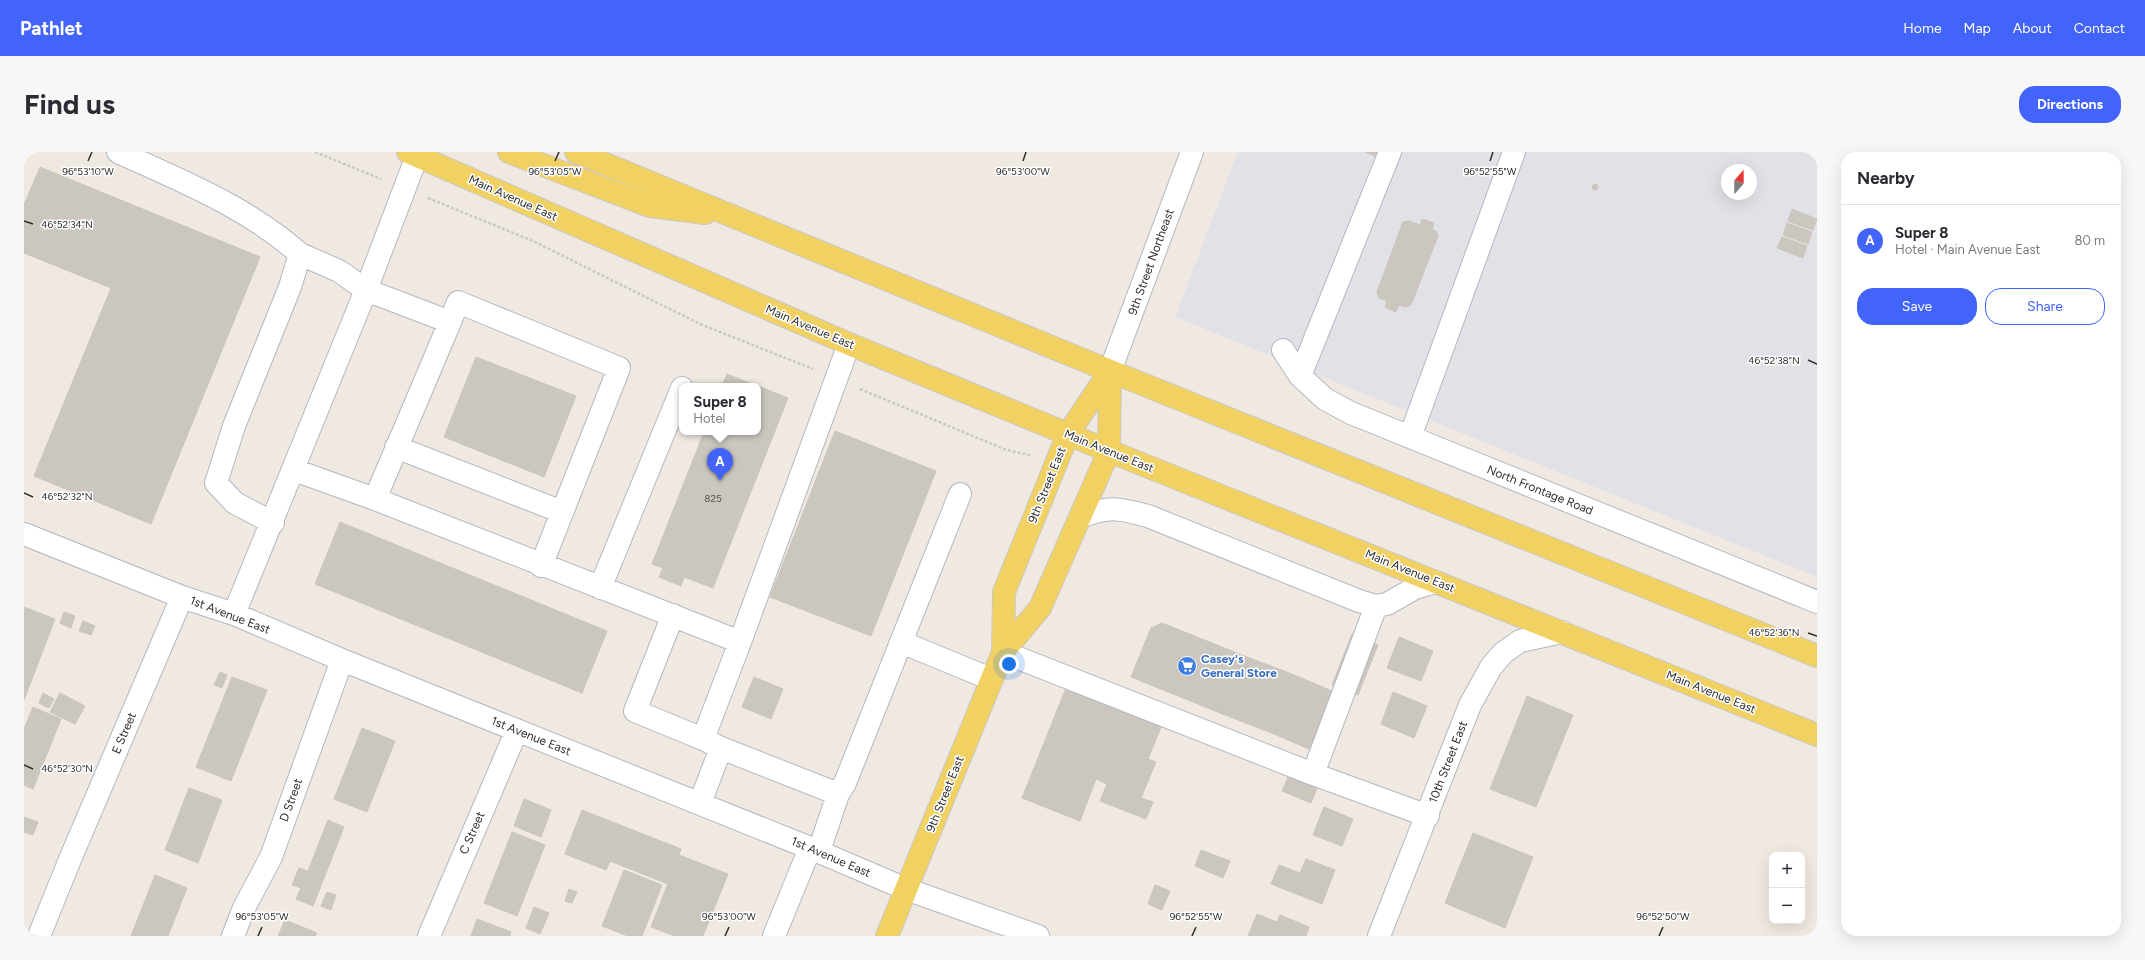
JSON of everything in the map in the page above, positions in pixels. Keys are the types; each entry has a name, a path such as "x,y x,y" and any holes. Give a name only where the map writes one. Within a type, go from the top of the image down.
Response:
{"main road":[{"path":"509,152 650,206 732,216"},
{"path":"576,152 1110,371 1817,656"},
{"name":"Main Avenue East","path":"415,153 849,344 1109,451 1817,735"},
{"name":"9th Street East","path":"1002,652 1004,592 1068,434 1110,371"},
{"name":"9th Street East","path":"887,936 1002,652 1040,608 1109,451 1110,371"}],"street":[{"path":"118,152 225,201 282,238 300,254 339,272 366,290 450,322"},
{"name":"9th Street Northeast","path":"1110,371 1192,152"},
{"path":"1300,376 1390,152"},
{"path":"1410,437 1514,152"},
{"path":"234,614 273,523 366,290 404,189 415,153"},
{"path":"273,523 235,503 216,483 234,426 290,287 300,254"},
{"path":"375,499 458,302 619,368 541,566"},
{"path":"700,803 712,743 740,642 849,344"},
{"name":"North Frontage Road","path":"1283,350 1300,376 1325,399 1350,413 1817,602"},
{"path":"600,588 679,395"},
{"path":"396,447 562,512"},
{"path":"294,470 375,499 541,566 673,615 740,642"},
{"path":"774,936 838,794 845,783 960,494"},
{"path":"1080,518 1102,509 1118,508 1148,516 1359,601 1376,606 1387,604 1415,588 1436,582"},
{"name":"1st Avenue East","path":"24,534 182,597 234,614 342,660 814,849 906,889 1038,936"},
{"name":"E Street","path":"39,936 70,857 182,597"},
{"path":"1313,774 1376,606"},
{"path":"673,615 635,711 838,794"},
{"name":"10th Street East","path":"1379,936 1428,816 1470,705 1491,667 1503,653 1520,641 1562,632"},
{"path":"901,642 991,679"},
{"path":"1002,652 1313,774 1428,816"},
{"name":"D Street","path":"233,936 244,908 271,857 342,660"},
{"name":"C Street","path":"429,936 517,730"}],"path":[{"path":"315,152 533,241 700,324 1004,449"}],"shaded area":[{"path":"1238,152 1817,152 1817,577 1175,317"}],"building":[{"path":"1365,152 1379,152 1377,157"},
{"path":"40,167 260,257 151,524 34,476 111,288 24,253 24,205"},
{"path":"1595,184 1598,187 1595,190 1592,187"},
{"path":"1792,209 1817,219 1813,230 1788,221"},
{"path":"1422,219 1434,223 1432,229 1437,232 1438,236 1411,305 1405,307 1399,305 1396,312 1385,307 1387,301 1379,298 1377,292 1403,222 1409,221 1420,225"},
{"path":"1787,223 1812,232 1808,244 1783,235"},
{"path":"1782,237 1807,246 1803,258 1777,248"},
{"path":"476,357 576,396 544,477 444,437"},
{"path":"727,374 750,383 723,383"},
{"path":"761,387 788,398 713,588 684,577 681,586 659,577 663,568 652,564 703,435 761,435"},
{"path":"835,431 936,471 871,636 770,597"},
{"path":"340,522 607,631 582,693 315,584"},
{"path":"24,607 55,619 24,700"},
{"path":"64,612 75,616 71,628 60,623"},
{"path":"83,621 95,626 91,635 79,631"},
{"name":"Casey's General Store","path":"1162,623 1242,655 1220,713 1131,677 1151,628"},
{"path":"1352,634 1378,645 1358,695 1332,685"},
{"path":"1399,637 1433,651 1421,681 1387,668"},
{"path":"1242,655 1297,676 1274,734 1220,713"},
{"path":"220,672 227,675 222,688 214,685"},
{"path":"1297,676 1332,691 1309,749 1274,734"},
{"path":"232,677 267,690 231,781 196,767"},
{"path":"754,677 783,689 771,719 742,707"},
{"path":"1070,678 1128,702 1124,712 1128,714 1131,707 1164,720 1148,759 1156,762 1141,798 1153,802 1146,819 1100,801 1107,784 1096,779 1080,821 1022,798"},
{"path":"1393,692 1427,706 1414,738 1381,724"},
{"path":"43,693 54,699 49,708 39,703"},
{"path":"60,693 85,706 75,724 50,712"},
{"path":"1527,696 1573,715 1536,807 1490,789"},
{"path":"33,707 61,719 33,789 24,785 24,729"},
{"path":"362,728 395,741 367,812 334,799"},
{"path":"1289,775 1318,786 1311,803 1282,791"},
{"path":"189,788 222,800 198,863 165,850"},
{"path":"524,799 551,810 541,837 514,826"},
{"path":"1324,807 1353,819 1342,846 1313,835"},
{"path":"582,810 681,849 668,884 610,861 606,870 565,854"},
{"path":"24,817 38,822 33,835 24,832"},
{"path":"328,820 344,827 313,906 296,899 301,888 292,885 299,868 308,871"},
{"path":"512,832 545,845 517,916 484,903"},
{"path":"1473,833 1533,857 1505,928 1445,903"},
{"path":"1201,850 1230,861 1223,878 1195,866"},
{"path":"679,855 728,874 703,936 675,936 651,927"},
{"path":"1306,859 1335,870 1322,904 1271,884 1279,865 1300,873"},
{"path":"624,870 662,885 642,936 628,936 602,926"},
{"path":"155,875 187,888 168,936 131,936"},
{"path":"1155,885 1170,891 1162,910 1148,904"},
{"path":"569,889 577,892 572,903 565,901"},
{"path":"327,892 336,895 331,910 321,906"},
{"path":"534,907 549,913 540,934 526,928"},
{"path":"1257,914 1277,922 1280,915 1309,927 1306,936 1248,936"},
{"path":"477,919 511,932 510,936 471,936"},
{"path":"285,920 317,933 315,936 278,936"}],"place":[{"name":"Super 8","path":"720,481"},
{"name":"Casey's General Store","path":"1187,666"}]}
